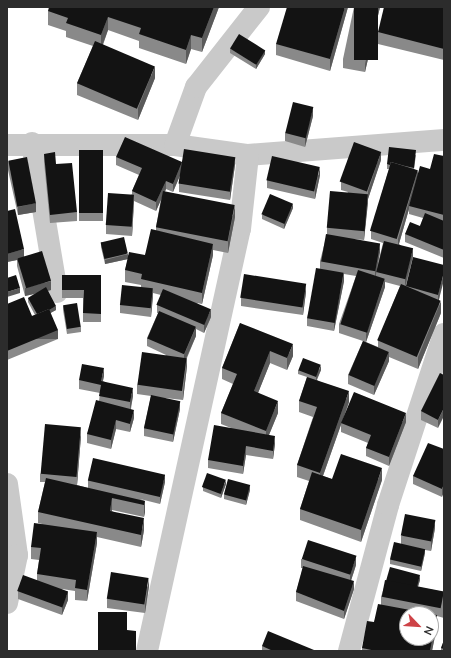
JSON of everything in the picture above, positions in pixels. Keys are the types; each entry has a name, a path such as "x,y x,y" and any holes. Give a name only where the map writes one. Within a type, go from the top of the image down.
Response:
{"street":[{"path":"175,145 196,87 259,7"},
{"path":"7,145 32,143 175,145 248,155 444,140"},
{"path":"32,143 57,292"},
{"path":"147,651 240,229 248,155"},
{"path":"348,651 388,505 444,334"},
{"path":"7,484 17,555 7,602"}],"building":[{"path":"49,7 214,7 202,38 191,35 186,50 139,34 141,28 108,17 101,35 66,23 68,18 48,11"},
{"path":"287,7 345,7 330,59 276,44"},
{"path":"354,7 378,7 378,60 354,60"},
{"path":"384,7 444,7 444,49 378,32"},
{"path":"239,34 265,50 256,65 230,48"},
{"path":"95,41 155,66 137,109 77,83"},
{"path":"293,102 313,107 306,138 285,133"},
{"path":"125,137 182,162 173,184 166,181 156,202 132,191 142,168 116,157"},
{"path":"354,142 381,152 367,191 340,181"},
{"path":"389,147 416,150 414,168 391,162 390,165 387,164"},
{"path":"184,149 235,157 230,192 179,184"},
{"path":"79,150 103,150 103,213 79,213"},
{"path":"55,152 56,164 72,163 77,212 50,215 44,154"},
{"path":"434,154 444,156 444,215 409,206 420,166 430,169"},
{"path":"272,156 320,167 314,191 266,180"},
{"path":"27,157 36,203 17,207 8,161"},
{"path":"391,162 418,170 397,239 370,231"},
{"path":"163,191 235,205 228,241 156,227"},
{"path":"330,191 368,194 365,231 327,228"},
{"path":"108,193 134,195 132,227 106,225"},
{"path":"270,194 293,204 284,224 261,214"},
{"path":"15,209 24,249 7,254 7,211"},
{"path":"425,213 444,221 444,250 405,234 410,222 420,226"},
{"path":"151,229 213,244 202,293 141,279 142,274 125,270 129,252 145,255"},
{"path":"326,234 380,244 375,271 321,262"},
{"path":"124,237 128,254 104,259 101,242"},
{"path":"384,241 413,248 405,279 376,272"},
{"path":"42,251 51,281 26,288 17,259"},
{"path":"413,257 444,265 444,272 438,295 406,286"},
{"path":"316,268 344,273 335,323 307,318"},
{"path":"358,270 385,279 367,333 340,324"},
{"path":"244,274 306,284 302,308 240,298"},
{"path":"16,275 20,288 7,292 7,278"},
{"path":"62,275 101,275 101,314 83,313 84,290 62,290"},
{"path":"401,284 441,301 417,357 377,340"},
{"path":"122,285 153,288 151,308 120,305"},
{"path":"46,287 56,306 37,314 28,298"},
{"path":"163,289 211,309 204,325 156,305"},
{"path":"24,297 32,316 49,309 58,330 7,351 7,304"},
{"path":"77,303 81,327 67,329 63,305"},
{"path":"159,311 196,327 184,354 147,339"},
{"path":"240,323 293,344 287,358 270,351 254,391 278,401 266,431 221,413 237,374 222,368"},
{"path":"363,341 389,352 374,386 349,375"},
{"path":"142,352 187,358 182,391 137,385"},
{"path":"303,358 321,365 316,377 298,370"},
{"path":"82,364 104,368 101,381 133,388 130,402 99,396 101,385 79,380"},
{"path":"440,373 444,375 444,408 438,420 421,411"},
{"path":"307,377 349,391 320,473 297,465 317,407 299,401"},
{"path":"354,392 406,413 389,457 366,448 371,435 341,423"},
{"path":"151,395 180,401 173,434 144,428"},
{"path":"96,400 134,410 130,424 116,420 111,440 87,434"},
{"path":"45,424 81,427 77,477 41,474"},
{"path":"214,425 275,436 273,451 246,446 243,466 208,460"},
{"path":"428,443 444,449 444,484 442,489 413,476"},
{"path":"341,454 382,468 361,530 300,509 312,472 332,479"},
{"path":"93,458 165,475 160,497 88,480"},
{"path":"207,473 226,480 221,494 202,487"},
{"path":"46,478 145,501 144,505 112,498 110,511 144,518 141,535 38,512"},
{"path":"228,479 250,485 246,500 224,494"},
{"path":"405,514 435,520 431,542 401,536"},
{"path":"34,523 97,532 87,590 75,588 76,580 37,574 41,548 31,547"},
{"path":"308,540 357,556 350,575 302,559"},
{"path":"394,542 425,549 421,567 390,560"},
{"path":"303,566 354,581 344,611 296,592"},
{"path":"390,567 420,575 417,587 386,581"},
{"path":"111,572 149,578 144,605 107,599"},
{"path":"23,575 68,591 62,607 17,591"},
{"path":"385,580 444,591 441,608 439,606 430,606 382,597"},
{"path":"378,604 399,608 399,646 431,646 430,651 376,651 362,648 367,621 374,622"},
{"path":"98,612 127,612 127,630 136,631 136,651 98,651"},
{"path":"268,631 314,650 273,651 262,646"},
{"path":"444,640 444,649 441,648"}]}
